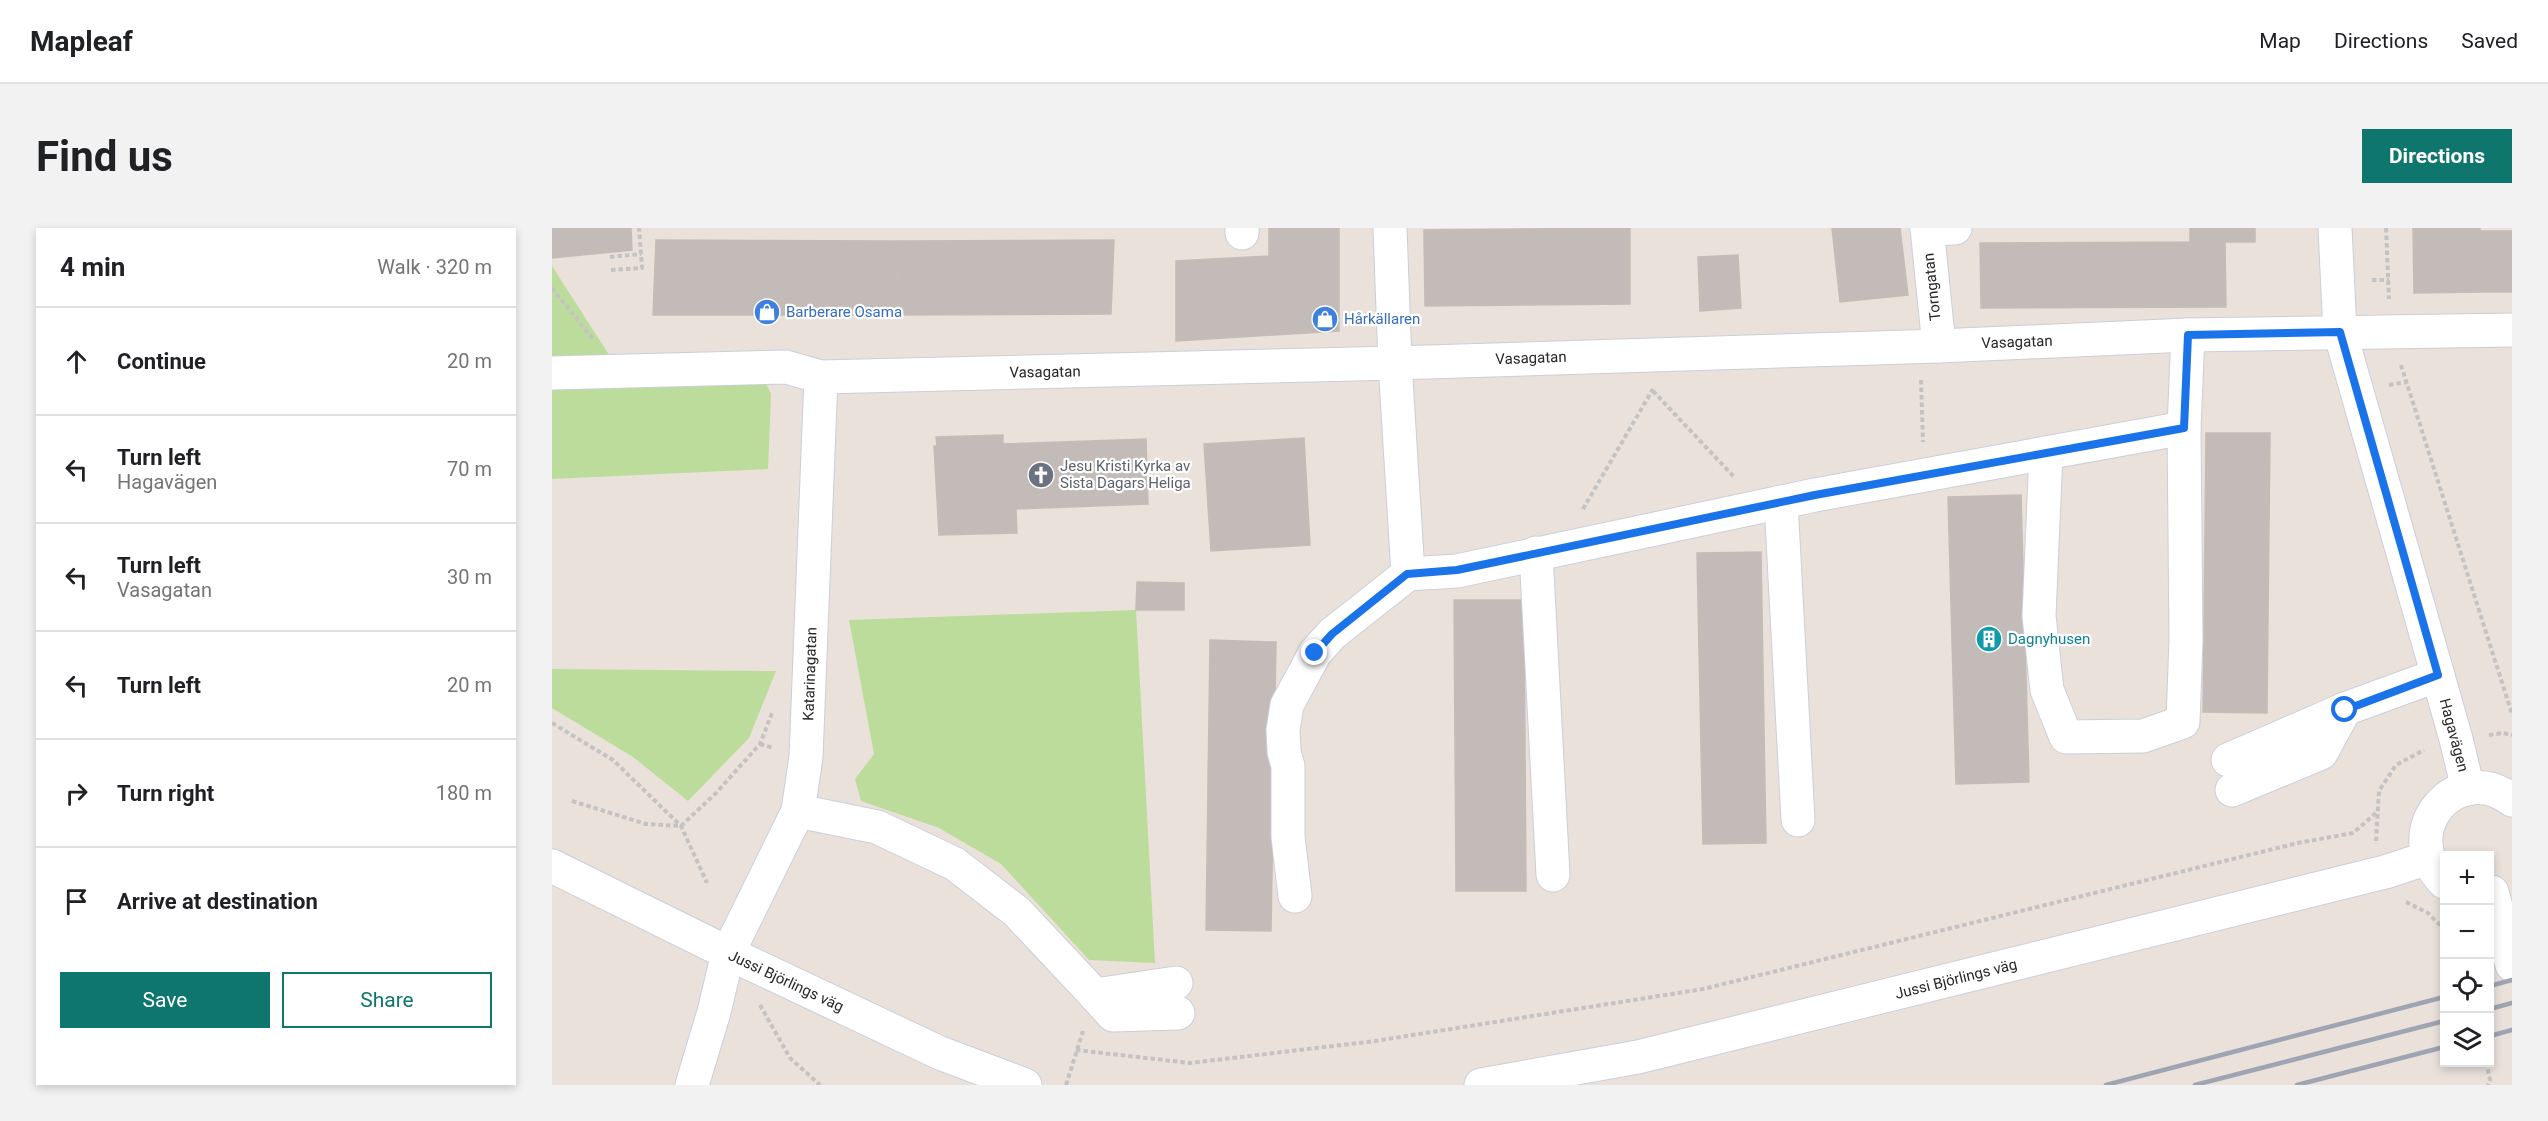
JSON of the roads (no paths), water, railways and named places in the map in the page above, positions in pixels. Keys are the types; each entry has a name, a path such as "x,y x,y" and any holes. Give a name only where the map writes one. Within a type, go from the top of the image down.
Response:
{"street":[{"path":"1390,228 1407,574"},
{"path":"1927,228 1955,228"},
{"name":"Torngatan","path":"1927,228 1929,346"},
{"name":"Hagavägen","path":"2335,228 2340,332 2456,739 2468,789"},
{"name":"Vasagatan","path":"552,373 786,367 821,377 1395,363 1929,346 2188,335 2512,330"},
{"path":"2046,453 2039,616 2047,690 2066,737 2143,736 2183,722 2186,639 2184,428 2188,335"},
{"name":"Katarinagatan","path":"692,1085 714,1012 728,953 798,811 806,757 821,377"},
{"path":"1295,896 1288,837 1288,766 1284,752 1283,730 1287,705 1315,653 1332,634 1407,574 1457,570 1771,504 2184,428"},
{"path":"1771,504 1798,820"},
{"path":"1548,551 1553,875"},
{"path":"2230,775 2345,710 2438,675"},
{"path":"2436,870 2425,840 2428,822 2437,807 2451,795 2468,789 2486,788 2503,793 2512,800"},
{"path":"798,811 877,826 955,864 1017,912 1095,995 1177,998"},
{"name":"Jussi Björlings väg","path":"552,866 728,953 940,1053 1025,1085"},
{"name":"Jussi Björlings väg","path":"1481,1085 1638,1057 2362,877 2436,870"},
{"path":"2498,893 2512,965"}],"railway":[{"path":"2494,985 2512,980"},
{"path":"2106,1085 2440,998"},
{"path":"2494,1008 2512,1003"},
{"path":"2195,1085 2440,1022"},
{"path":"2494,1035 2512,1030"},
{"path":"2297,1085 2440,1048"}],"place":[{"name":"Barberare Osama","path":"767,312"},
{"name":"Hårkällaren","path":"1325,319"},
{"name":"Jesu Kristi Kyrka av Sista Dagars Heliga","path":"1041,475"},
{"name":"Dagnyhusen","path":"1989,639"}]}
